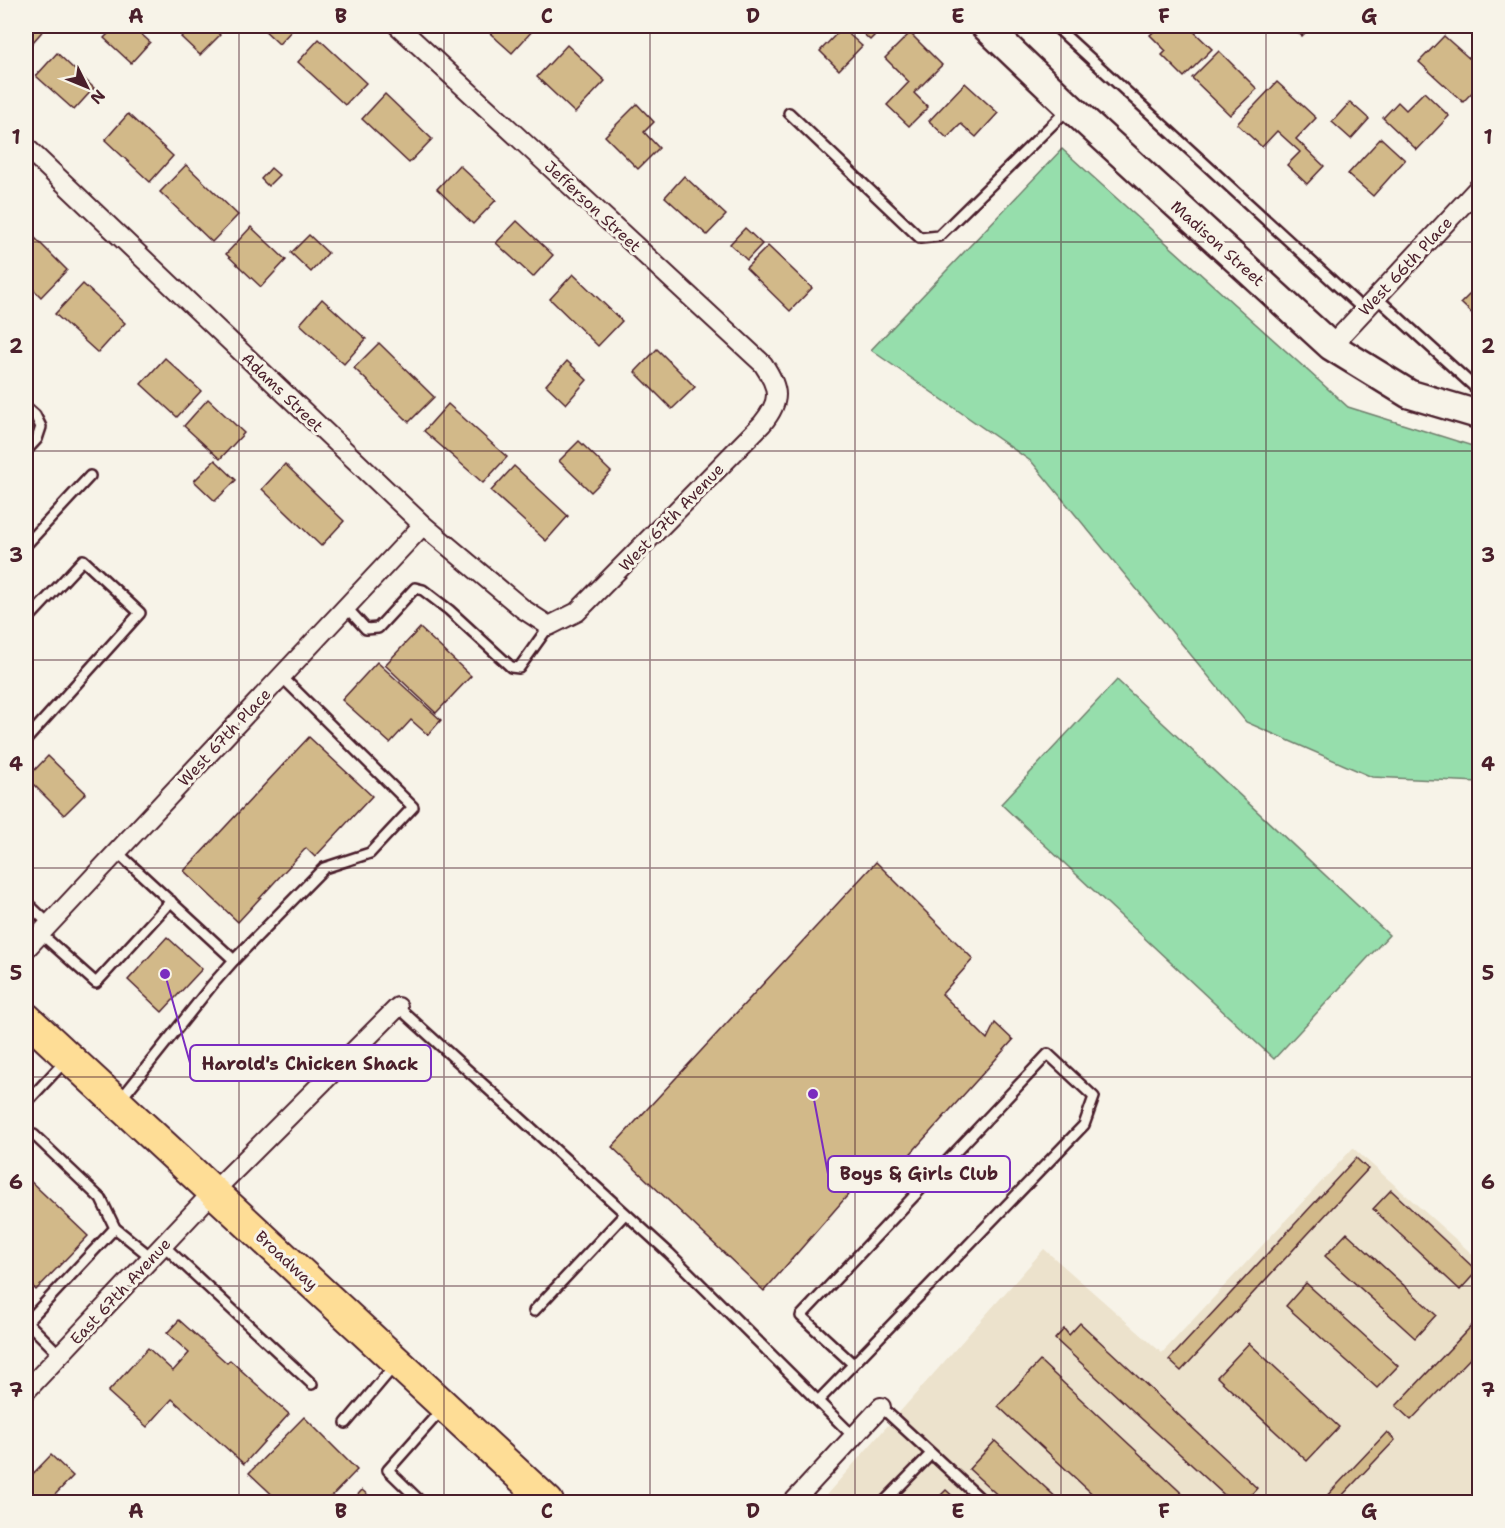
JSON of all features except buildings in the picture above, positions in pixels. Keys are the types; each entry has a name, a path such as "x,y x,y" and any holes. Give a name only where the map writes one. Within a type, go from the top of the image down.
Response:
{"main road":[{"name":"Broadway","path":"26,1018 445,1407 540,1500"}],"street":[{"name":"Jefferson Street","path":"398,26 763,364 773,378 777,394"},
{"name":"Madison Street","path":"985,26 1331,346 1409,394 1479,415"},
{"name":"Adams Street","path":"26,147 423,525 523,609 549,626"},
{"name":"West 66th Place","path":"1331,346 1479,186"},
{"name":"West 67th Avenue","path":"549,626 577,612 728,459 773,411 777,394"},
{"name":"West 67th Place","path":"26,949 423,525"},
{"name":"East 67th Avenue","path":"26,1391 213,1192 398,1007"},
{"path":"793,1503 881,1407"}],"lane":[{"path":"1055,26 1370,304 1479,392"},
{"path":"789,113 920,238 939,236 1070,107"},
{"path":"26,407 35,415 41,427 37,439 26,451"},
{"path":"26,545 90,476"},
{"path":"26,621 83,560 140,613 26,740"},
{"path":"346,607 366,629 378,628 415,588 423,590 449,610 511,667 519,668 549,626"},
{"path":"118,1103 212,984 324,868 370,853 413,807 281,676"},
{"path":"117,852 234,960"},
{"path":"26,902 45,929 96,983 171,901"},
{"path":"398,1007 669,1253 854,1437"},
{"path":"818,1401 1084,1125 1094,1097 1048,1054 801,1316 853,1364"},
{"path":"26,1103 68,1057"},
{"path":"34,1135 101,1199 115,1228 157,1251 312,1384"},
{"path":"534,1311 625,1214"},
{"path":"60,1355 26,1322 115,1228"},
{"path":"346,1423 397,1362"},
{"path":"421,1503 388,1470 445,1407"},
{"path":"881,1407 984,1503"},
{"path":"884,1503 931,1454"}],"shaded area":[{"path":"1353,1148 1479,1260 1479,1502 820,1502 1044,1249 1162,1353"}],"green space":[{"path":"1062,149 1348,407 1479,448 1479,782 1372,777 1246,722 1032,462 871,350"},
{"path":"1117,680 1389,935 1274,1059 1001,804"}],"place":[{"name":"Harold's Chicken Shack","path":"165,974"},
{"name":"Boys & Girls Club","path":"813,1094"}]}
